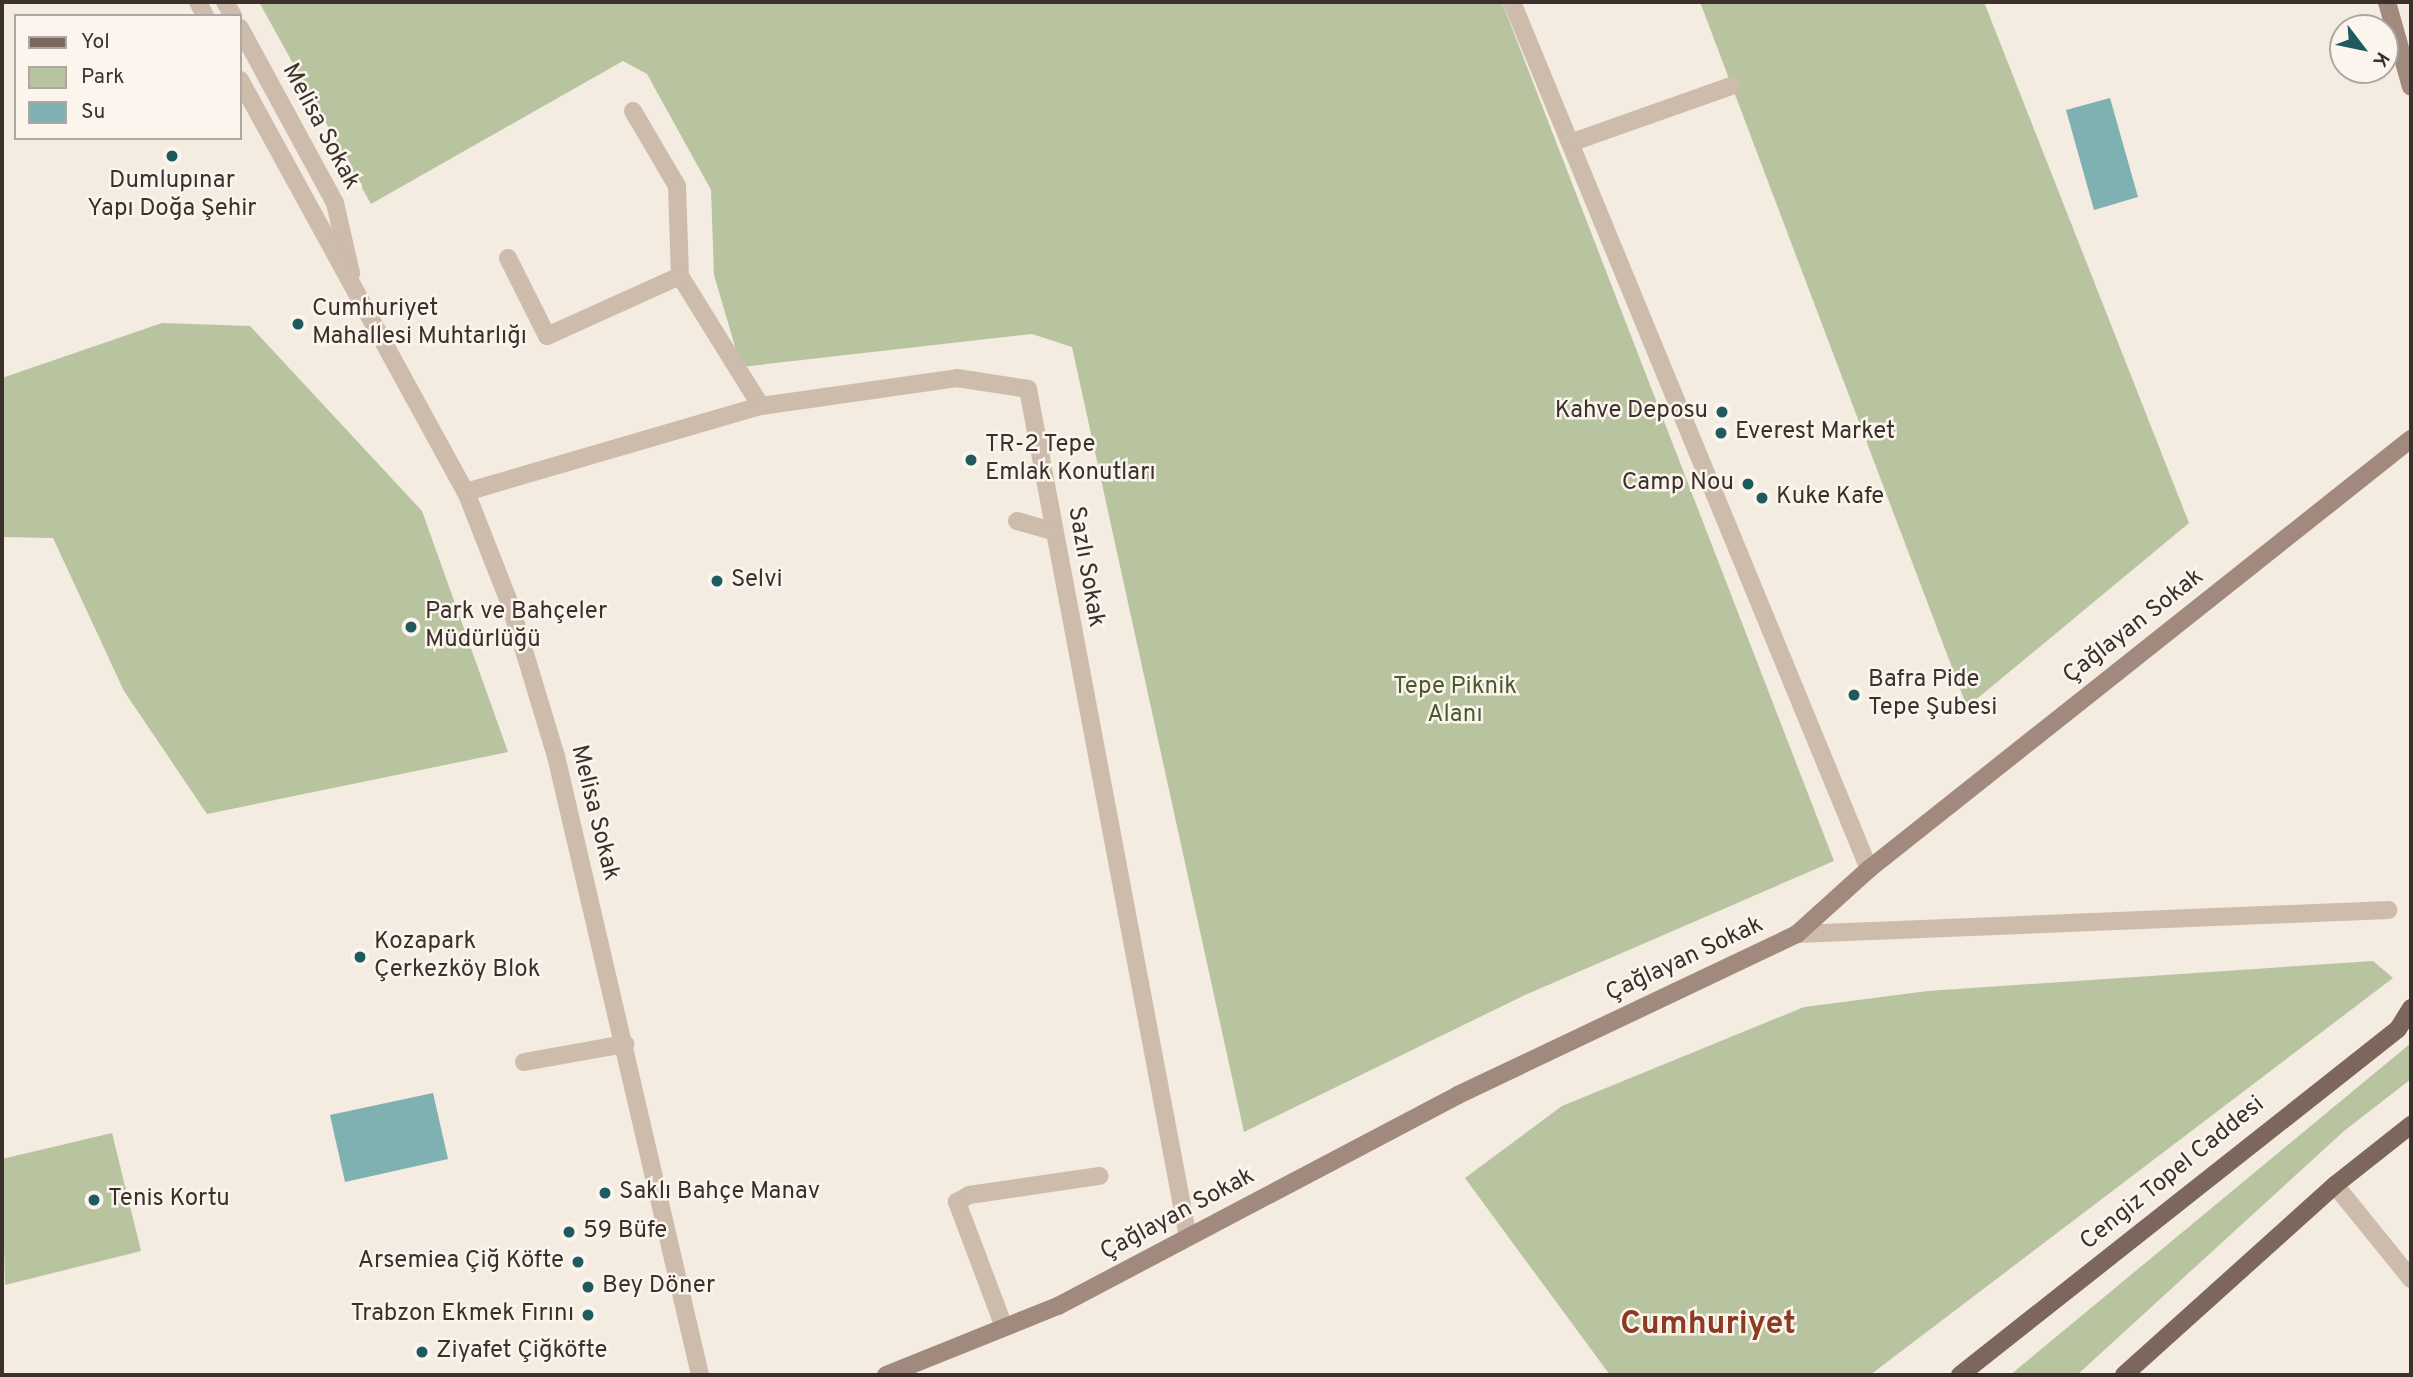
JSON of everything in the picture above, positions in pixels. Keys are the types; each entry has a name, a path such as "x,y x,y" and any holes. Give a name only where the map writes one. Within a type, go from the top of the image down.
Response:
{"main road":[{"name":"Cengiz Topel Caddesi","path":"1961,1375 2398,1029 2411,1008"},
{"path":"2124,1375 2335,1185 2411,1125"}],"street":[{"path":"1512,2 1869,869"},
{"path":"2387,2 2411,86"},
{"name":"Melisa Sokak","path":"242,32 335,203 355,294"},
{"name":"Melisa Sokak","path":"242,84 355,294 467,492 510,604 556,756 700,1375"},
{"path":"1570,143 1731,86"},
{"path":"633,111 677,186 680,276 761,406"},
{"path":"508,258 547,336 680,276"},
{"name":"Sazlı Sokak","path":"467,492 761,406 957,378 1028,389 1188,1237"},
{"name":"Çağlayan Sokak","path":"886,1375 1004,1327 1188,1237 1458,1095 1797,934 1869,869 2411,439"},
{"path":"1017,522 1053,531"},
{"path":"1797,934 2389,910"},
{"path":"524,1062 625,1044"},
{"path":"1004,1327 957,1202 969,1195 1100,1176"},
{"path":"2335,1185 2411,1279"}],"green space":[{"name":"Tepe Piknik Alanı","path":"259,2 1502,2 1834,861 1525,995 1244,1132 1072,347 1032,334 741,367 714,275 711,190 647,74 623,61 371,204"},
{"path":"1700,2 1984,2 2189,523 1967,707"},
{"path":"162,323 250,326 422,511 508,752 207,814 124,691 53,538 2,537 2,378"},
{"path":"2373,961 2393,978 1870,1375 1610,1375 1465,1178 1562,1106 1804,1007 1928,991"},
{"path":"2411,1043 2411,1079 2344,1131 2077,1375 2010,1375"},
{"path":"112,1133 141,1251 5,1285 2,1159"}],"water":[{"path":"2110,98 2138,197 2094,210 2066,110"},
{"path":"433,1093 448,1159 345,1182 330,1115"}],"place":[{"name":"Dumlupınar Yapı Doğa Şehir","path":"172,156"},
{"name":"Cumhuriyet Mahallesi Muhtarlığı","path":"298,324"},
{"name":"Kahve Deposu","path":"1722,412"},
{"name":"Everest Market","path":"1721,433"},
{"name":"TR-2 Tepe Emlak Konutları","path":"971,460"},
{"name":"Camp Nou","path":"1748,484"},
{"name":"Kuke Kafe","path":"1762,498"},
{"name":"Selvi","path":"717,581"},
{"name":"Park ve Bahçeler Müdürlüğü","path":"411,627"},
{"name":"Bafra Pide Tepe Şubesi","path":"1854,695"},
{"name":"Kozapark Çerkezköy Blok","path":"360,957"},
{"name":"Saklı Bahçe Manav","path":"605,1193"},
{"name":"Tenis Kortu","path":"94,1200"},
{"name":"59 Büfe","path":"569,1232"},
{"name":"Arsemiea Çiğ Köfte","path":"578,1262"},
{"name":"Bey Döner","path":"588,1287"},
{"name":"Trabzon Ekmek Fırını","path":"588,1315"},
{"name":"Ziyafet Çiğköfte","path":"422,1352"}],"district":[{"name":"Cumhuriyet","path":"1708,1325"}]}
